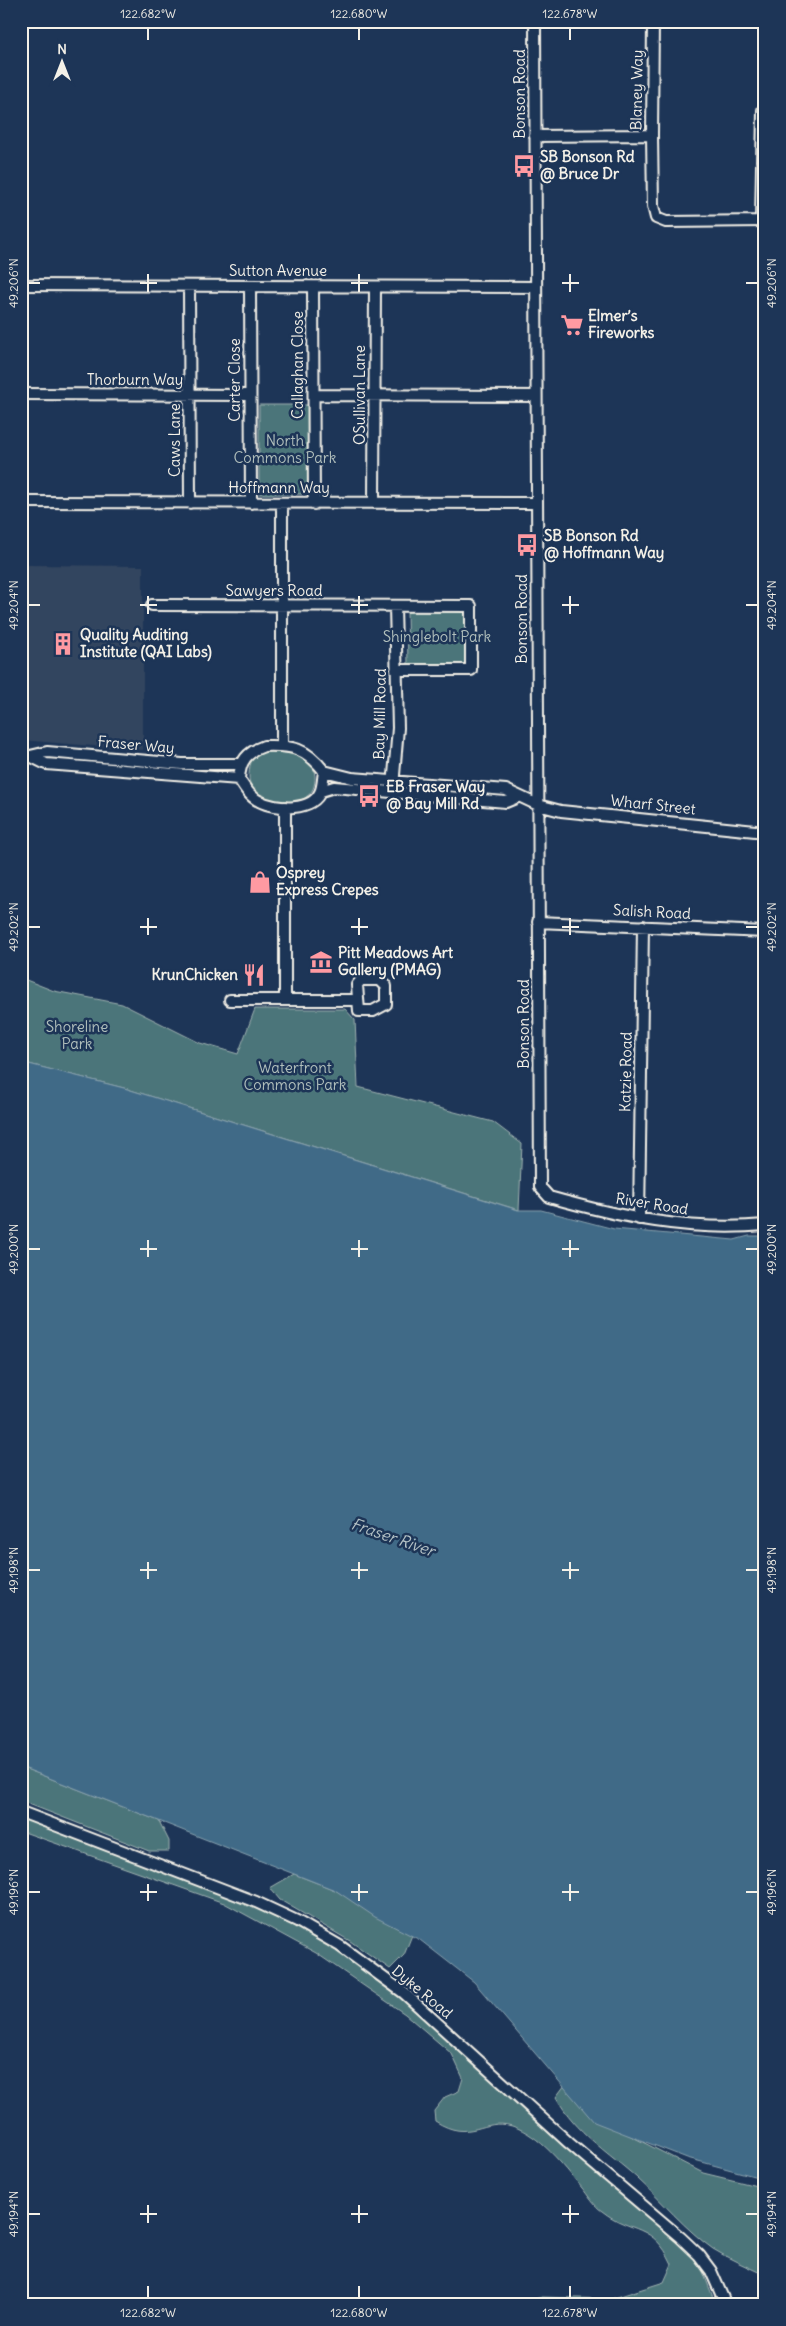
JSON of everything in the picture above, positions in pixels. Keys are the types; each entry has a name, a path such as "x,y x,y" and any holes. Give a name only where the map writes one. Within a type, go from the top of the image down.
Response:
{"street":[{"name":"Bonson Road","path":"535,21 540,1188"},
{"name":"Blaney Way","path":"653,21 653,206 656,218 666,222 763,222"},
{"path":"763,222 763,110 765,110"},
{"path":"534,136 652,135"},
{"name":"Sutton Avenue","path":"21,285 535,286"},
{"name":"Caws Lane","path":"190,286 190,504"},
{"name":"Carter Close","path":"250,286 251,504"},
{"name":"Callaghan Close","path":"313,286 314,504"},
{"name":"OSullivan Lane","path":"374,286 374,503"},
{"name":"Thorburn Way","path":"21,394 250,395"},
{"path":"314,395 536,396"},
{"name":"Hoffmann Way","path":"21,502 190,504 536,503"},
{"path":"282,504 282,746"},
{"name":"Sawyers Road","path":"152,605 471,606 471,670 396,670"},
{"name":"Bay Mill Road","path":"394,787 398,728 395,606"},
{"path":"394,787 334,787 321,791 307,804 299,807 285,807 259,801 252,796 239,778 240,764 256,748 282,746 306,752 315,758 324,771 352,778 394,787 506,802 518,797 538,805"},
{"name":"Fraser Way","path":"26,756 47,752 182,764 240,764"},
{"name":"Fraser Way","path":"26,756 46,764 239,778"},
{"path":"321,791 324,771"},
{"name":"Wharf Street","path":"538,805 561,811 765,832"},
{"path":"285,807 285,1000"},
{"name":"Salish Road","path":"538,922 765,932"},
{"name":"Katzie Road","path":"638,1219 643,926"},
{"path":"230,1000 357,1000"},
{"name":"River Road","path":"540,1188 549,1197 638,1219 700,1226 765,1226"},
{"name":"Dyke Road","path":"21,1812 256,1902 297,1921 340,1946 404,1993 569,2143 680,2237 699,2255 711,2271 726,2305"}],"shaded area":[{"path":"21,565 143,566 143,750 21,740"}],"green space":[{"name":"North Commons Park","path":"259,405 311,405 311,494 259,494"},
{"name":"Shinglebolt Park","path":"466,610 467,664 408,665 407,611"},
{"path":"270,751 299,755 312,763 315,780 312,791 304,799 280,802 268,799 258,793 251,785 249,773 253,760 260,754"},
{"name":"Waterfront Commons Park","path":"21,978 54,991 122,1004 200,1043 238,1054 255,1009 345,1009 355,1020 358,1087 493,1122 522,1144 519,1210 124,1088 21,1062"},
{"path":"21,1767 159,1821 169,1841 169,1851 149,1851 21,1801"},
{"path":"21,1817 260,1907 329,1943 417,2010 500,2087 689,2251 700,2264 716,2305 512,2305 542,2297 611,2299 664,2282 672,2264 657,2241 641,2230 622,2223 599,2209 567,2170 532,2136 512,2126 502,2124 458,2130 435,2121 434,2111 445,2097 459,2091 463,2078 452,2054 405,2014 316,1953 224,1903 21,1831"},
{"path":"294,1874 335,1890 412,1935 404,1955 390,1969 350,1941 280,1900 270,1888"},
{"path":"565,2085 625,2133 703,2173 765,2188 765,2275 713,2249 683,2224 637,2178 583,2132 564,2110 556,2097"}],"water":[{"name":"Fraser River","path":"21,1062 124,1088 518,1210 541,1210 614,1229 734,1240 749,1236 765,1236 765,2179 687,2158 594,2122 474,1982 420,1940 375,1917 335,1890 21,1767"}],"place":[{"name":"SB Bonson Rd @ Bruce Dr","path":"524,166"},
{"name":"Elmer’s Fireworks","path":"572,325"},
{"name":"SB Bonson Rd @ Hoffmann Way","path":"527,545"},
{"name":"Quality Auditing Institute (QAI Labs)","path":"63,644"},
{"name":"EB Fraser Way @ Bay Mill Rd","path":"369,796"},
{"name":"Osprey Express Crepes","path":"260,882"},
{"name":"Pitt Meadows Art Gallery (PMAG)","path":"321,962"},
{"name":"KrunChicken","path":"254,975"}],"park label":[{"name":"Shoreline Park","path":"77,1036"}]}
